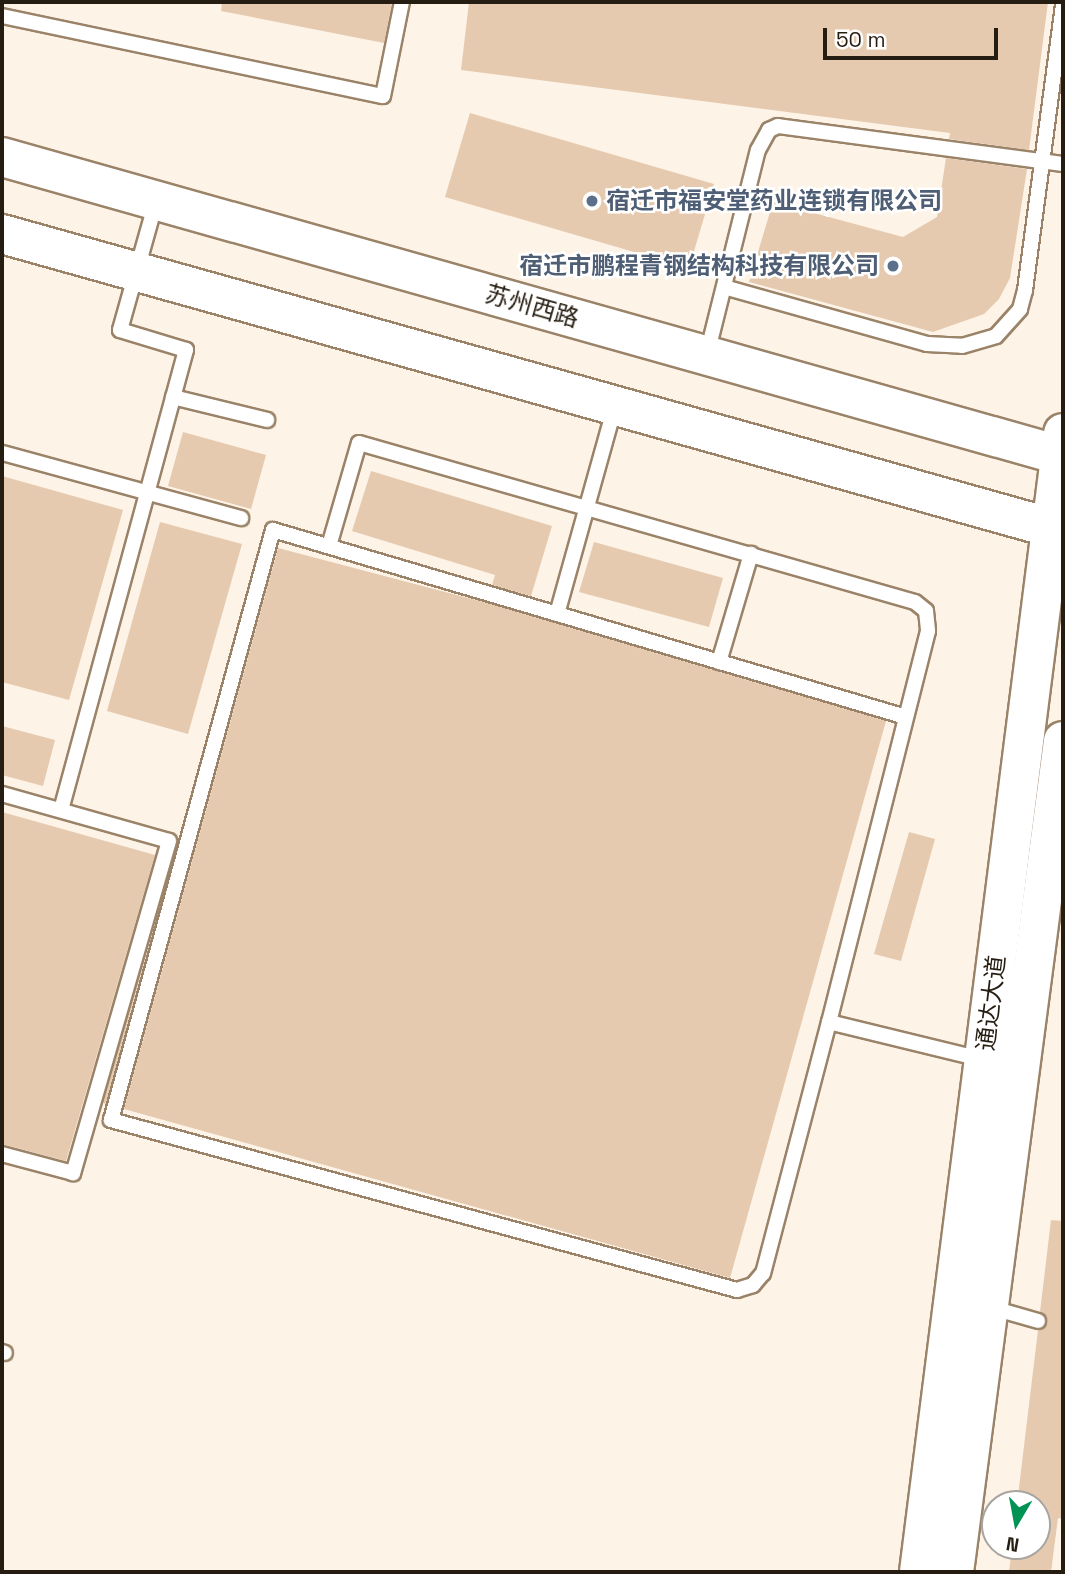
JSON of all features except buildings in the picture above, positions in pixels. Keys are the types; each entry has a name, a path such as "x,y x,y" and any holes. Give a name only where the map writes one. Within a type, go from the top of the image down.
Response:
{"main road":[{"name":"苏州西路","path":"2,157 707,355 1062,448"},
{"path":"2,234 1057,529"},
{"name":"通达大道","path":"919,1572 971,1303 1002,1064 1057,529 1062,448"},
{"name":"通达大道","path":"1002,1064 1063,741"},
{"name":"通达大道","path":"954,1572 971,1303"}],"lane":[{"path":"2,16 383,96 402,2"},
{"path":"724,287 927,344 979,344 996,336 1020,309 1045,161 1063,4"},
{"path":"707,355 758,150 769,130 778,126 1063,164"},
{"path":"61,810 186,349 120,330 157,200"},
{"path":"173,397 267,421"},
{"path":"557,614 615,406"},
{"path":"329,546 359,443 915,602 926,611 928,631 829,1022 763,1273 753,1285 737,1290 111,1120 273,530 906,717"},
{"path":"3,453 241,518"},
{"path":"719,662 751,554"},
{"path":"2,794 169,841 74,1173 2,1153"},
{"path":"829,1022 1002,1064"},
{"path":"971,1303 1038,1321"}],"place":[{"name":"宿迁市福安堂药业连锁有限公司","path":"592,201"},
{"name":"宿迁市鹏程青钢结构科技有限公司","path":"893,266"}]}
